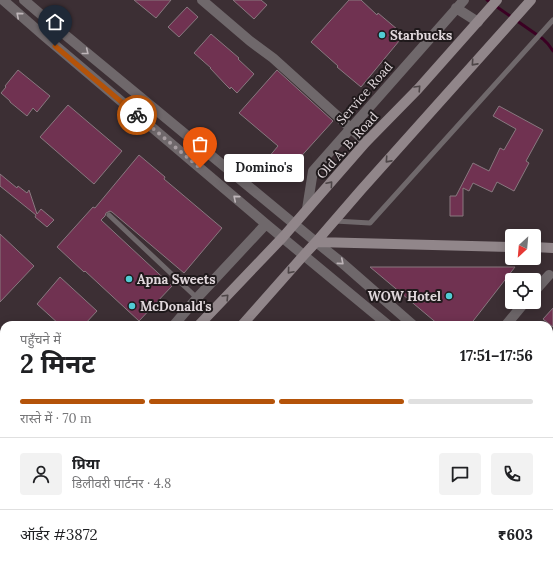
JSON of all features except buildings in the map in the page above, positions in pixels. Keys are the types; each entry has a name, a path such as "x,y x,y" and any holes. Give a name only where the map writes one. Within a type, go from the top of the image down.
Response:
{"main road":[{"path":"246,321 531,0"},
{"name":"Old A. B. Road","path":"203,321 283,238 366,142 418,89 497,1"},
{"path":"316,242 505,247"},
{"path":"541,247 553,248"}],"street":[{"path":"3,0 266,224 383,321"},
{"path":"24,0 341,262 408,321"},
{"path":"202,0 250,41 273,58 366,142"},
{"path":"460,4 480,20"},
{"name":"Service Road","path":"307,209 313,171 460,4"},
{"path":"177,321 266,224"},
{"path":"541,284 549,275"},
{"path":"509,321 520,309"}],"lane":[{"path":"334,221 370,224 553,20"},
{"path":"109,215 197,298"}],"waterway":[{"path":"487,0 543,39 553,51"}],"way so far":[{"path":"137,115 200,168"}],"place":[{"name":"Starbucks","path":"382,35"},
{"name":"Domino's","path":"200,168"},
{"name":"Apna Sweets","path":"129,279"},
{"name":"WOW Hotel","path":"449,296"},
{"name":"McDonald's","path":"132,306"}],"route":[{"path":"55,46 137,115"}]}
